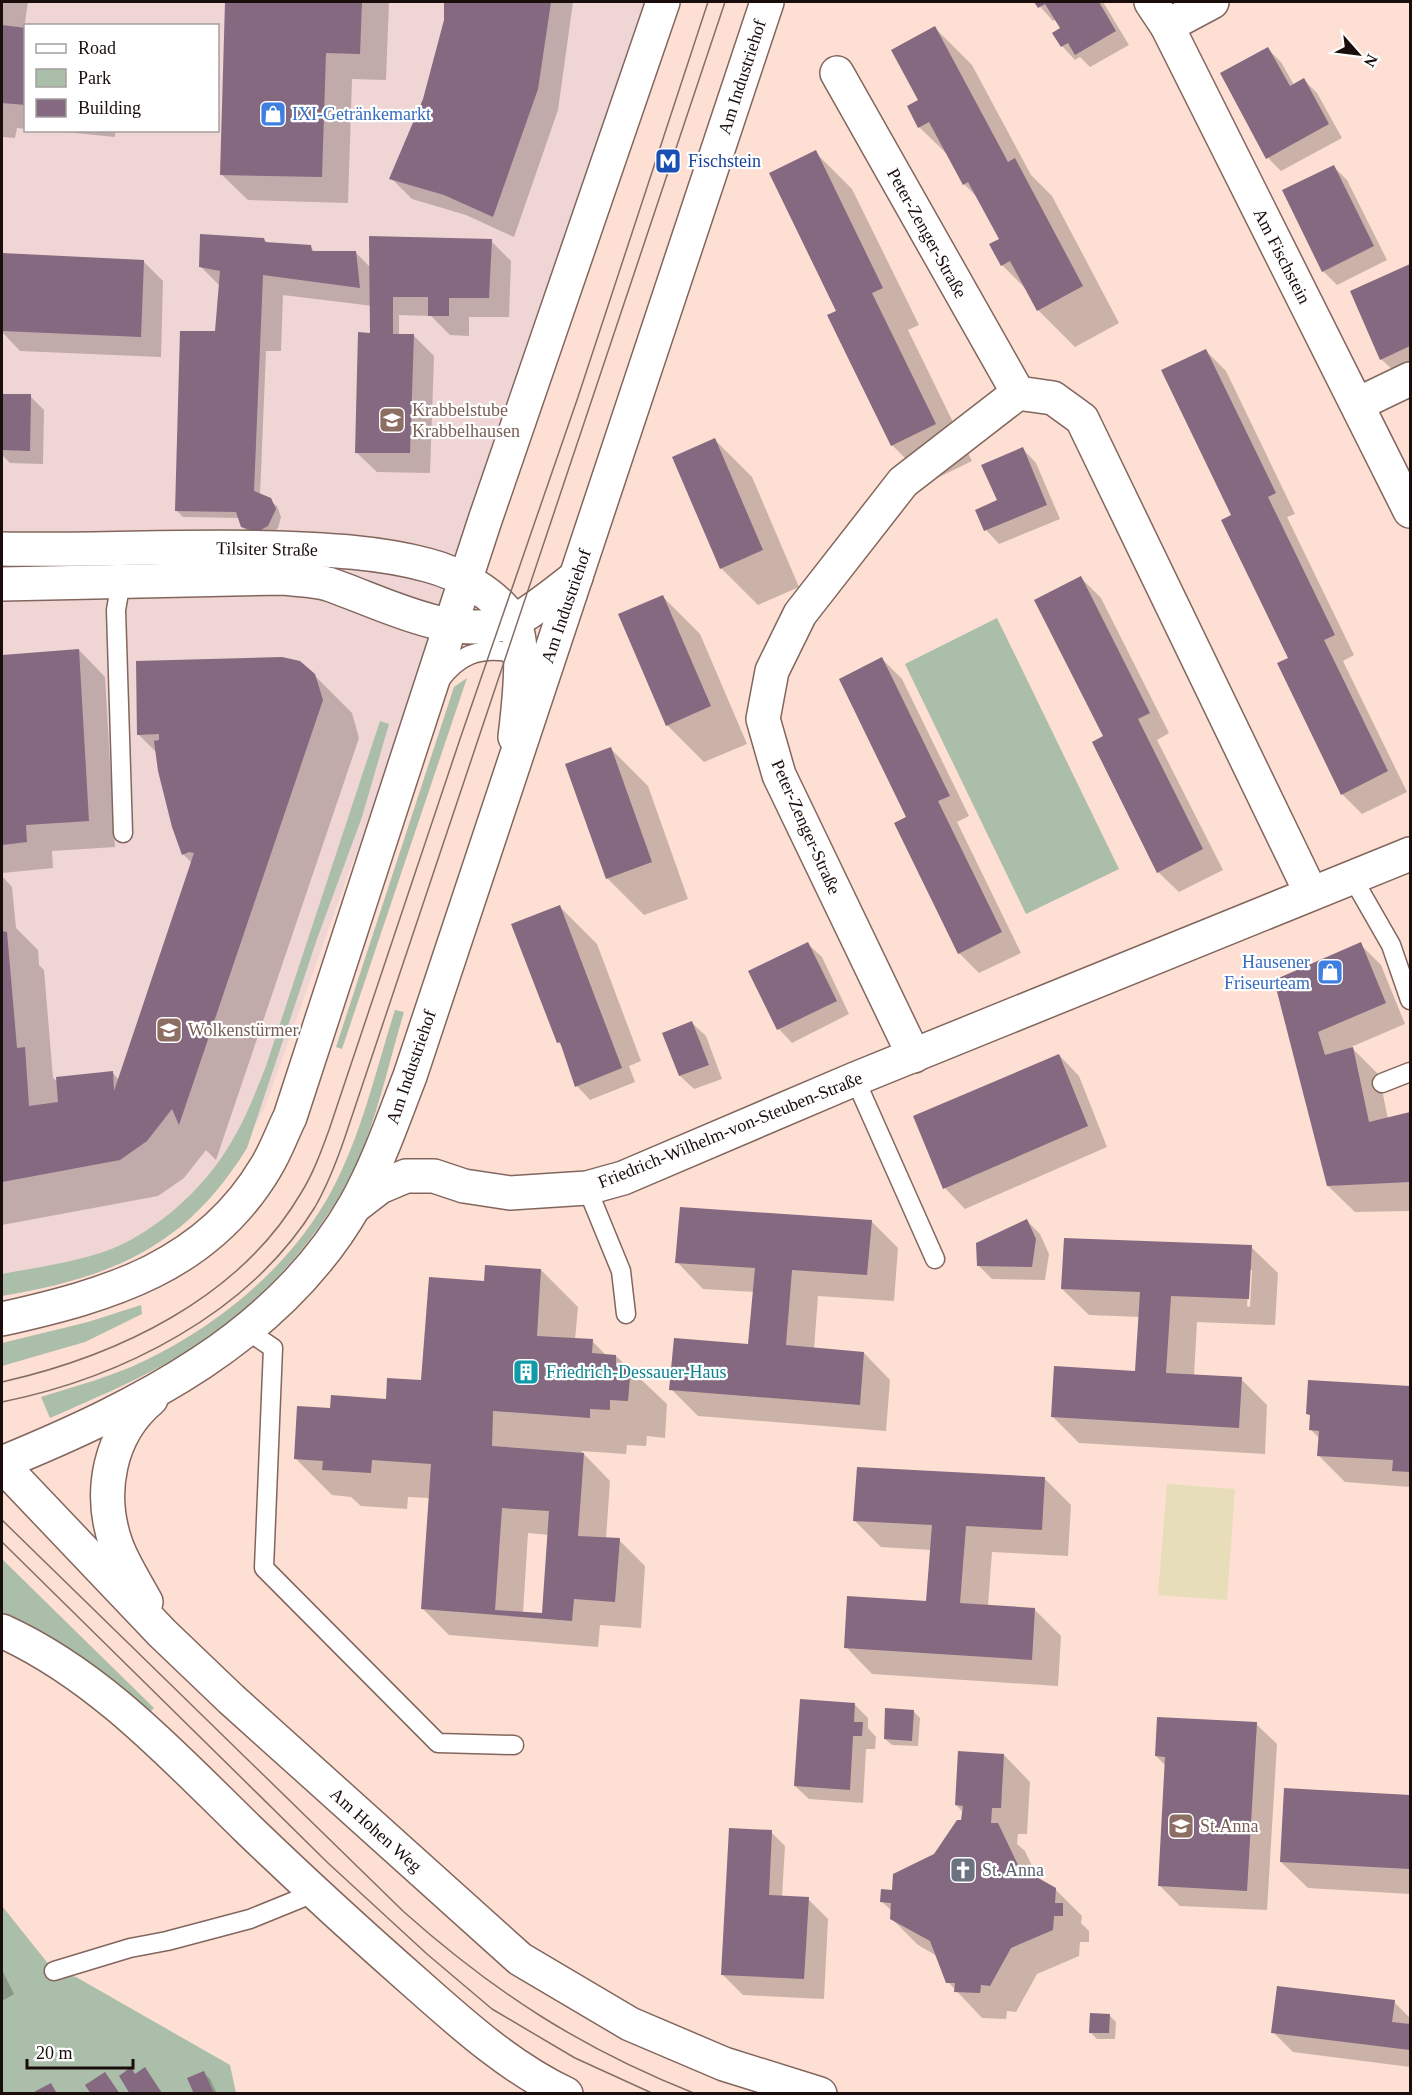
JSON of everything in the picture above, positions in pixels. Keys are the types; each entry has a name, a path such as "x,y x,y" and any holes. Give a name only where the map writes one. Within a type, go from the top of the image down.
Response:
{"main road":[{"path":"2,1319 60,1306 113,1289 170,1264 207,1237 240,1203 267,1166 290,1117 450,625 663,2"},
{"name":"Am Industriehof","path":"354,1207 378,1161 410,1076 767,2"},
{"path":"1159,14 1212,2"},
{"name":"Am Fischstein","path":"1159,14 1358,404 1410,511"},
{"name":"Peter-Zenger-Straße","path":"837,73 1018,393 903,482 800,614 772,671 763,720 779,776 914,1056"},
{"path":"1358,404 1410,379"},
{"path":"1018,393 1053,398 1082,419 1311,893"},
{"name":"Tilsiter Straße","path":"2,549 118,547 325,550 428,565 466,580 492,598 514,621"},
{"name":"Tilsiter Straße","path":"2,584 283,578 315,582 450,625 500,624 514,621 576,577"},
{"path":"512,769 522,672 514,621"},
{"name":"Friedrich-Wilhelm-von-Steuben-Straße","path":"2,1464 123,1408 177,1377 248,1331 318,1259 354,1207 380,1187 406,1176 434,1176 464,1186 510,1193 587,1188 623,1178 855,1078 1410,854"},
{"path":"162,1633 117,1546 108,1518 108,1482 112,1455 124,1430 141,1407 177,1377"},
{"name":"Am Hohen Weg","path":"2,1464 162,1633 240,1707 520,1959 630,2024 724,2064 820,2094"},
{"path":"2,1630 49,1654 115,1705 147,1732 314,1893 476,2037 566,2094"}],"lane":[{"path":"121,581 116,610 123,833"},
{"path":"428,698 449,667 467,654 491,649 508,652 522,672"},
{"path":"1352,877 1391,945 1410,1000"},
{"path":"1382,1083 1410,1072"},
{"path":"855,1078 935,1259"},
{"path":"587,1188 621,1271 626,1314"},
{"path":"248,1331 273,1348 264,1568 438,1743 514,1745"},
{"path":"54,1971 130,1948 167,1941 250,1919 314,1893"}],"shaded area":[{"path":"2,2 663,2 447,633 350,869 265,1107 233,1165 149,1242 2,1295"}],"green space":[{"path":"997,618 1119,869 1026,914 905,664"},
{"path":"467,678 342,1049 336,1047 454,687"},
{"path":"380,721 389,724 362,817 317,939 247,1148 224,1182 199,1210 172,1233 143,1252 79,1279 2,1296 2,1274 58,1264 101,1253 146,1231 178,1207 192,1193 227,1149 244,1119 266,1066"},
{"path":"395,1010 404,1012 365,1143 337,1200 299,1253 254,1300 186,1352 109,1392 50,1418 41,1397 119,1372 173,1346 227,1310 252,1290 297,1243 316,1217 343,1169 368,1101"},
{"path":"141,1305 142,1314 85,1342 2,1366 2,1343 88,1322"},
{"path":"2,1559 154,1708 150,1712 128,1694 2,1616"},
{"path":"2,1906 54,1971 76,1977 230,2065 236,2093 2,2093"}],"sand":[{"path":"1167,1484 1235,1489 1227,1600 1158,1595"}],"building":[{"name":"IXI-Getränkemarkt","path":"225,2 362,2 360,54 326,53 322,177 220,175"},
{"path":"444,2 551,2 538,89 493,217 444,195 389,179 423,99 444,20"},
{"path":"1034,2 1099,2 1116,31 1075,55 1068,43 1061,47 1052,33 1060,28 1045,4 1038,8"},
{"path":"2,25 24,28 24,105 2,103"},
{"path":"935,26 1008,162 1015,158 1083,286 1037,311 1010,261 1001,266 989,244 999,239 968,182 963,185 929,122 918,128 907,106 918,100 891,50"},
{"path":"1268,47 1290,86 1304,78 1329,124 1266,159 1220,73"},
{"path":"816,150 883,288 872,293 936,424 891,446 827,315 836,311 769,173"},
{"path":"1334,165 1374,246 1322,272 1282,190"},
{"path":"200,234 264,238 265,242 311,245 312,251 356,251 360,288 263,275 254,491 271,498 276,509 268,526 257,532 241,527 236,512 175,511 180,331 215,331 220,271 199,267"},
{"path":"369,236 492,239 489,298 449,298 449,316 428,316 428,297 393,297 393,334 414,334 410,453 355,453 358,332 370,333"},
{"path":"2,253 144,260 141,337 2,331"},
{"path":"1410,264 1410,346 1380,360 1350,291"},
{"path":"1206,349 1276,493 1268,497 1335,635 1324,640 1388,771 1341,795 1277,663 1288,658 1221,520 1231,515 1161,370"},
{"path":"2,394 31,394 30,451 2,450"},
{"path":"715,438 763,550 720,569 672,457"},
{"path":"1023,447 1047,505 984,531 975,510 997,500 981,465"},
{"path":"1081,576 1150,713 1138,719 1203,849 1157,873 1092,742 1103,736 1034,600"},
{"path":"663,595 711,706 666,726 618,614"},
{"path":"79,649 89,821 26,825 27,842 2,845 2,655"},
{"path":"282,657 300,661 315,674 323,700 179,1125 172,1109 147,1141 120,1160 2,1182 2,931 7,932 17,1048 25,1047 29,1106 58,1102 56,1077 113,1071 114,1091 194,853 189,852 182,855 172,827 158,771 154,741 159,740 159,734 137,735 136,661"},
{"path":"882,657 950,796 938,801 1002,932 958,954 894,823 906,817 839,679"},
{"path":"611,747 652,862 606,879 565,764"},
{"path":"560,905 622,1068 575,1087 560,1042 557,1043 511,924"},
{"path":"808,942 837,1001 777,1030 748,971"},
{"path":"1361,942 1386,1003 1318,1032 1325,1055 1353,1047 1369,1122 1410,1112 1410,1182 1327,1186 1274,980"},
{"path":"692,1021 709,1065 679,1076 662,1033"},
{"path":"1059,1054 1088,1126 943,1189 913,1116"},
{"path":"680,1207 872,1220 867,1275 792,1270 786,1345 864,1352 860,1405 669,1390 674,1338 748,1344 755,1268 675,1263"},
{"path":"1027,1219 1036,1239 1032,1267 977,1266 976,1243"},
{"path":"1064,1238 1252,1245 1249,1299 1171,1296 1166,1373 1242,1377 1239,1428 1051,1417 1054,1366 1135,1371 1140,1292 1061,1289"},
{"path":"485,1265 541,1269 537,1336 593,1339 592,1353 616,1355 616,1365 631,1366 628,1401 610,1400 610,1410 590,1409 590,1418 493,1411 492,1446 584,1453 578,1536 620,1538 615,1602 574,1599 572,1621 421,1609 431,1464 372,1460 371,1473 322,1470 323,1461 294,1459 297,1406 330,1408 331,1395 386,1399 387,1378 421,1380 429,1277 484,1281","holes":["502,1508 549,1511 542,1613 495,1610"]},
{"path":"1308,1380 1410,1386 1410,1472 1392,1471 1393,1460 1317,1456 1319,1431 1309,1430 1310,1415 1306,1414"},
{"path":"857,1467 1045,1477 1042,1530 966,1526 960,1603 1035,1608 1032,1660 844,1648 847,1596 926,1601 932,1525 853,1521"},
{"path":"800,1699 855,1703 854,1722 863,1722 862,1736 853,1736 850,1790 794,1786"},
{"path":"885,1708 914,1710 912,1741 884,1739"},
{"path":"1157,1717 1257,1722 1247,1891 1158,1886 1165,1757 1155,1756"},
{"name":"St. Anna","path":"958,1751 1004,1754 1001,1808 992,1808 991,1823 998,1823 1019,1867 1056,1888 1055,1903 1063,1903 1063,1916 1054,1916 1053,1930 1011,1948 990,1986 981,1985 980,1993 954,1992 955,1983 946,1983 930,1941 890,1919 891,1903 880,1902 881,1889 892,1890 893,1874 934,1854 957,1820 961,1820 963,1806 955,1805"},
{"path":"1284,1788 1410,1795 1410,1869 1280,1862"},
{"path":"729,1828 772,1830 769,1895 809,1897 804,1979 721,1975"},
{"path":"1277,1986 1395,2000 1392,2022 1410,2024 1410,2050 1271,2033"},
{"path":"1090,2013 1110,2014 1109,2033 1089,2033"},
{"path":"131,2067 135,2074 145,2067 161,2092 130,2094 119,2076"},
{"path":"204,2071 214,2094 194,2094 187,2078"},
{"path":"105,2072 120,2094 91,2094 85,2085"},
{"path":"51,2083 57,2094 35,2094 34,2092"}],"tram line":[{"path":"2,1382 45,1371 131,1339 171,1318 209,1293 244,1264 275,1230 309,1178 329,1130 578,397 708,2"},
{"path":"2,1402 47,1391 92,1376 136,1358 178,1336 218,1309 255,1279 287,1245 315,1207 344,1140 725,2"},
{"path":"2,1520 404,1912 438,1941 541,2017 615,2058 696,2094"},
{"path":"2,1542 328,1863 427,1954 492,2009 575,2058 654,2094"}],"place":[{"name":"IXI-Getränkemarkt","path":"273,114"},
{"name":"Fischstein","path":"668,161"},
{"name":"Krabbelstube Krabbelhausen","path":"392,420"},
{"name":"Hausener Friseurteam","path":"1330,972"},
{"name":"Wolkenstürmer","path":"169,1030"},
{"name":"Friedrich-Dessauer-Haus","path":"526,1372"},
{"name":"St.Anna","path":"1181,1826"},
{"name":"St. Anna","path":"963,1870"}]}
